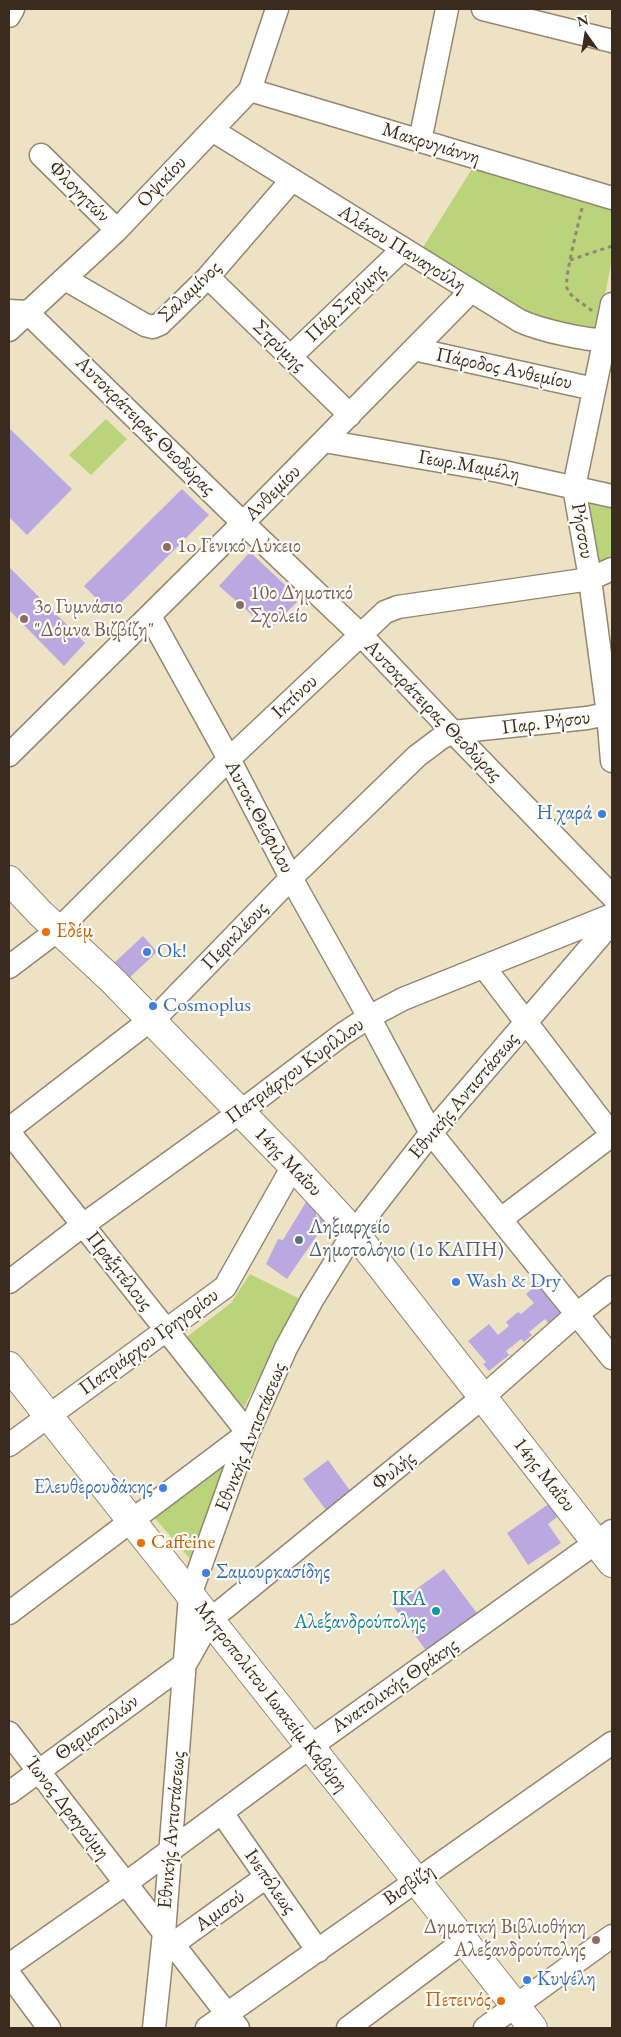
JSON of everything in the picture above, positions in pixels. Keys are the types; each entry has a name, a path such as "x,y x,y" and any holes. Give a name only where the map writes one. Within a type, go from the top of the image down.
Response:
{"main road":[{"name":"14ης Μαΐου","path":"9,880 150,1020 293,1166 354,1232 483,1397 607,1546"},
{"name":"Μητροπολίτου Ιωακείμ Καβύρη","path":"9,1366 533,2028"}],"street":[{"path":"9,16 13,9"},
{"name":"Οψικίου","path":"9,330 18,312 66,279 117,230 250,90 277,9"},
{"path":"420,141 447,9"},
{"path":"483,9 612,41"},
{"name":"Μακρυγιάννη","path":"250,90 612,198"},
{"name":"Αλέκου Παναγούλη","path":"212,130 291,181 470,291 526,323 609,327"},
{"name":"Φλογητών","path":"41,155 117,230"},
{"name":"Σαλαμίνος","path":"66,279 145,325 153,326 160,324 208,277 291,181"},
{"name":"Πάρ.Στρύμης","path":"290,357 402,249"},
{"name":"Στρύμης","path":"208,277 350,415"},
{"name":"Ανθεμίου","path":"9,755 243,523 470,291"},
{"name":"Αυτοκράτειρας Θεοδώρας","path":"18,312 361,635 612,896"},
{"name":"Ρήσσου","path":"609,327 594,388 574,487 610,714 612,761"},
{"name":"Πάροδος Ανθεμίου","path":"414,349 594,388"},
{"name":"Γεωρ.Μαμέλη","path":"324,441 500,471 612,496"},
{"name":"Ικτίνου","path":"9,967 58,930 229,759 391,608 590,580 612,569"},
{"name":"Αυτοκ.Θεόφιλου","path":"150,616 229,759 291,878 370,1017 431,1134 612,1358"},
{"name":"Παρ. Ρήσου","path":"453,732 610,714"},
{"name":"Περικλέους","path":"9,1131 167,1006 291,878 417,756 453,732"},
{"name":"Πατριάρχου Κυρίλλου","path":"9,1282 83,1225 240,1112 343,1034 370,1017 390,1005 612,915"},
{"name":"Εθνικής Αντιστάσεως","path":"154,2028 168,1938 170,1851 190,1595 248,1433 286,1348 312,1300 354,1232 431,1134 612,922"},
{"path":"484,967 612,1135 501,1219"},
{"name":"Πραξιτέλους","path":"9,1131 248,1433"},
{"name":"Πατριάρχου Γρηγορίου","path":"9,1444 225,1286 293,1166"},
{"name":"Φυλής","path":"186,1663 210,1620 483,1397 577,1314 612,1287"},
{"path":"9,1613 248,1433"},
{"name":"Ανατολικής Θράκης","path":"9,1965 126,1884 310,1747 607,1546"},
{"name":"Θερμοπυλών","path":"9,1793 186,1663"},
{"name":"Ίωνος Δραγούμη","path":"9,1733 168,1938"},
{"name":"Βισβίζη","path":"207,2028 232,2021 318,1951 612,1742"},
{"name":"Ινεπόλεως","path":"222,1813 318,1951"},
{"name":"Αμισού","path":"168,1938 266,1877"},
{"path":"485,2028 612,1936"},
{"path":"168,1938 232,2021"},
{"path":"348,2028 464,1941"},
{"path":"9,1974 50,2028"}],"path":[{"path":"586,190 566,287 569,292 609,327"},
{"path":"570,261 612,246"}],"green space":[{"path":"475,164 612,209 612,259 598,331 525,312 422,249"},
{"path":"106,419 127,439 91,475 69,455"},
{"path":"586,500 612,505 612,553 608,560 598,564"},
{"path":"250,1274 300,1299 242,1411 184,1339 231,1303"},
{"path":"235,1452 191,1560 153,1516"}],"building":[{"path":"9,428 72,489 27,535 9,517"},
{"path":"182,489 209,515 111,613 84,586"},
{"path":"250,552 300,599 269,630 219,586"},
{"path":"9,567 85,643 64,666 9,610"},
{"path":"143,936 157,952 128,979 114,963"},
{"name":"Ληξιαρχείο Δημοτολόγιο (1ο ΚΑΠΗ)","path":"306,1202 316,1210 316,1216 327,1221 287,1279 266,1264 278,1239 283,1240"},
{"path":"541,1281 565,1310 549,1324 545,1319 529,1332 532,1335 524,1342 521,1339 506,1351 509,1355 489,1371 483,1364 486,1362 468,1341 489,1324 498,1335 509,1326 506,1322 518,1312 521,1314 534,1303 526,1294"},
{"path":"328,1460 351,1492 326,1510 303,1479"},
{"path":"553,1501 561,1514 548,1524 561,1543 528,1565 507,1533"},
{"name":"ΙΚΑ Αλεξανδρούπολης","path":"444,1569 479,1616 428,1653 393,1606"}],"place":[{"name":"1o Γενικό Λύκειο","path":"167,547"},
{"name":"10ο Δημοτικό Σχολείο","path":"240,605"},
{"name":"3ο Γυμνάσιο \"Δόμνα Βιζβίζη\"","path":"24,619"},
{"name":"Η χαρά","path":"602,814"},
{"name":"Εδέμ","path":"46,932"},
{"name":"Ok!","path":"147,952"},
{"name":"Cosmoplus","path":"153,1006"},
{"name":"Ληξιαρχείο Δημοτολόγιο (1ο ΚΑΠΗ)","path":"299,1240"},
{"name":"Wash & Dry","path":"456,1282"},
{"name":"Ελευθερουδάκης","path":"163,1488"},
{"name":"Caffeine","path":"141,1543"},
{"name":"Σαμουρκασίδης","path":"206,1573"},
{"name":"ΙΚΑ Αλεξανδρούπολης","path":"436,1611"},
{"name":"Δημοτική Βιβλιοθήκη Αλεξανδρούπολης","path":"596,1940"},
{"name":"Κυψέλη","path":"527,1980"},
{"name":"Πετεινός","path":"501,2001"}]}
